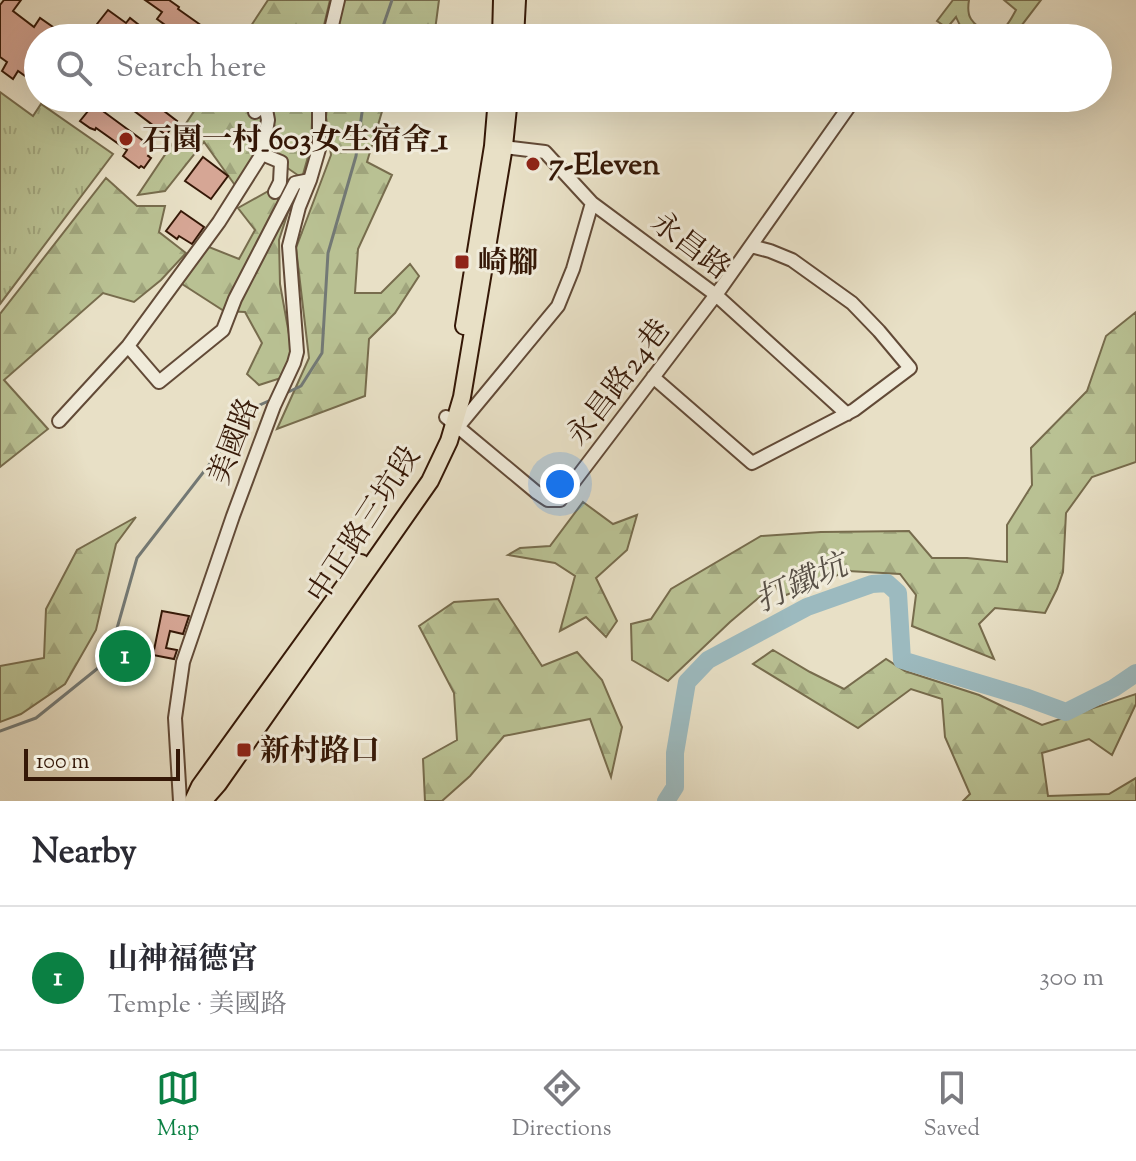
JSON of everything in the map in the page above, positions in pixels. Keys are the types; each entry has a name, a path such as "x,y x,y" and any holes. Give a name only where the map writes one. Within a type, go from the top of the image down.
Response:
{"main road":[{"path":"501,24 502,0"},
{"path":"516,24 517,0"},
{"name":"中正路三坑段","path":"498,112 499,146"},
{"name":"中正路三坑段","path":"193,801 200,786 374,544 434,456 452,423 462,397 506,112"},
{"name":"中正路三坑段","path":"203,801 430,481 449,441 452,423"}],"street":[{"path":"332,24 338,0"},
{"path":"59,421 128,346 219,222 262,154 266,112"},
{"name":"美國路","path":"180,801 175,718 183,662 233,516 297,352 289,246 319,149 319,112"},
{"name":"永昌路24巷","path":"452,423 536,492 548,500 560,500 716,295 845,112"},
{"name":"永昌路","path":"499,146 545,152 592,203 716,295 847,414"},
{"path":"262,154 281,162 280,182 275,192"},
{"path":"128,346 159,382 223,330 235,299 295,183 310,180"},
{"path":"452,423 558,306 573,269 592,203"},
{"path":"653,377 752,463 847,414 910,368 852,303 792,260 751,246"}],"green space":[{"path":"268,0 330,0 324,24 252,24"},
{"path":"342,0 439,0 436,24 337,24"},
{"path":"953,0 969,0 968,12 976,24 959,24 956,17 950,24 937,21"},
{"path":"1004,0 1041,0 1023,24 1008,24 1016,10"},
{"path":"0,92 33,116 36,112 53,112 113,154 0,304"},
{"path":"194,112 312,112 311,146 302,178 267,154 237,188 204,142 165,191 138,195"},
{"path":"327,112 382,112 367,162 392,175 358,249 355,293 381,293 410,264 419,276 395,313 369,339 365,396 277,429 309,358 296,248 331,155"},
{"path":"106,178 137,206 165,206 159,232 186,253 161,280 134,302 103,293 4,380 48,429 0,467 0,314"},
{"path":"272,189 295,191 279,240 280,284 292,351 281,378 259,385 247,374 262,343 245,312 224,311 182,284 204,245 239,259 255,230 238,208"},
{"path":"1136,312 1136,462 1092,477 1066,513 1063,572 1045,613 995,608 979,624 994,659 912,626 916,595 900,574 848,571 781,597 775,584 668,681 632,660 631,624 651,619 671,589 761,536 909,531 932,558 1007,562 1007,525 1032,485 1031,448 1087,391 1106,336"},
{"path":"583,502 613,524 637,515 627,550 596,578 617,621 606,637 586,617 560,631 575,576 555,563 508,555 520,548 550,546"},
{"path":"136,517 116,544 96,630 65,684 21,714 0,722 0,666 44,658 46,609 77,550"},
{"path":"498,599 542,666 577,652 602,680 622,727 611,777 590,719 504,736 470,776 442,801 425,801 423,759 457,740 454,693 419,626 454,602"},
{"path":"773,650 844,689 886,659 905,671 979,695 1042,725 1136,694 1136,704 1112,755 1089,739 1042,753 1048,796 1109,794 1136,778 1136,801 963,801 970,794 945,737 942,699 911,689 858,728 753,664"}],"building":[{"path":"4,0 21,0 13,11 30,24 24,24 24,75 18,71 13,79 2,71 7,62 0,57 0,5"},
{"path":"145,0 169,0 199,24 164,24 157,19 162,12"},
{"path":"108,10 126,23 130,18 138,24 97,24"},
{"name":"石園一村_603女生宿舍_1","path":"87,112 104,112 153,148 148,156 151,158 144,168 139,168 123,156 127,150 96,128 90,128 80,121"},
{"path":"136,112 165,112 177,121 166,135"},
{"path":"203,157 228,176 211,199 185,181"},
{"path":"181,211 204,227 192,244 166,231"},
{"path":"162,611 189,616 183,634 170,631 166,648 177,650 174,659 153,655"}],"waterway":[{"path":"384,24 392,0"},
{"path":"284,394 301,386 322,353 328,253 356,156 362,112"},
{"path":"0,731 36,718 108,660 137,558 253,408 273,399"},
{"name":"打鐵坑","path":"666,801 675,787 675,753 687,682 708,660 807,607 872,584 887,583 898,593 902,660 1066,712 1136,673"}],"place":[{"name":"石園一村_603女生宿舍_1","path":"126,139"},
{"name":"7-Eleven","path":"533,164"},
{"name":"崎腳","path":"462,262"},
{"name":"山神福德宮","path":"125,656"},
{"name":"新村路口","path":"244,750"}]}
